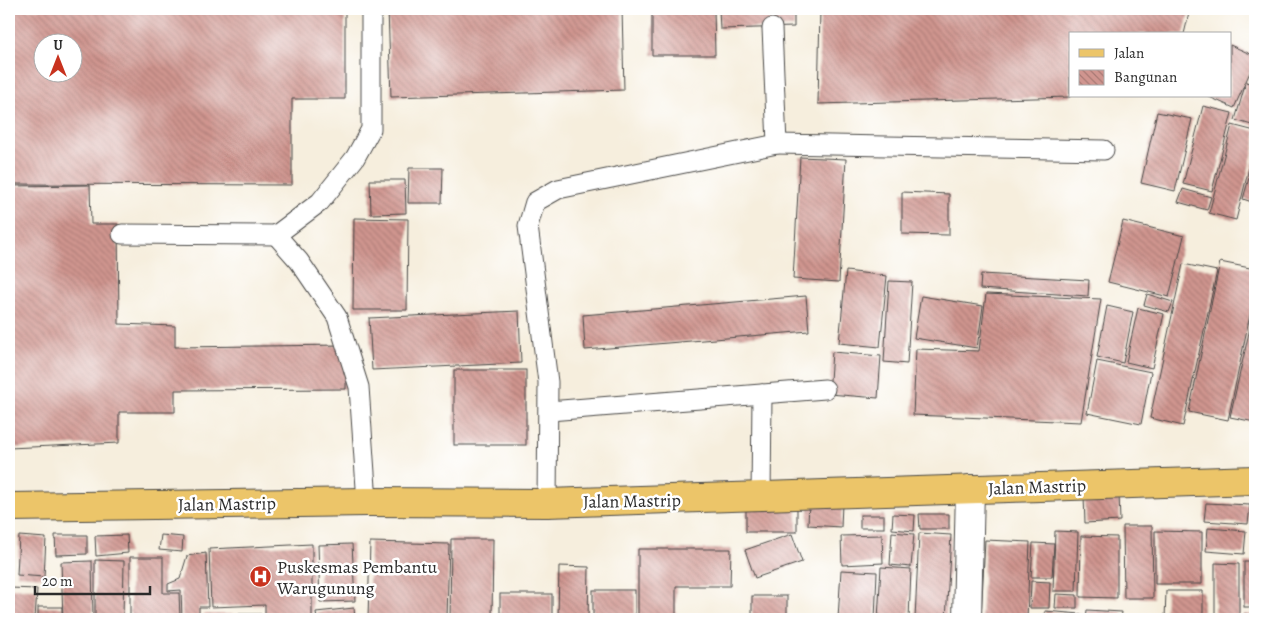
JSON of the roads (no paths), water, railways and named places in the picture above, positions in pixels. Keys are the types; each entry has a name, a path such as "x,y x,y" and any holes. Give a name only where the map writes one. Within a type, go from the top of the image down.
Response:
{"main road":[{"name":"Jalan Mastrip","path":"9,507 367,502 547,503 761,498 1255,480"}],"street":[{"path":"967,619 970,489"}],"lane":[{"path":"122,234 276,235 320,202 355,158 371,129 371,9"},
{"path":"772,28 777,144"},
{"path":"547,503 548,382 528,226 535,202 558,189 777,144 1104,150"},
{"path":"276,235 299,261 337,317 359,387 367,502"},
{"path":"549,411 825,389"},
{"path":"761,498 762,394"}],"place":[{"name":"Puskesmas Pembantu Warugunung","path":"261,577"}]}
